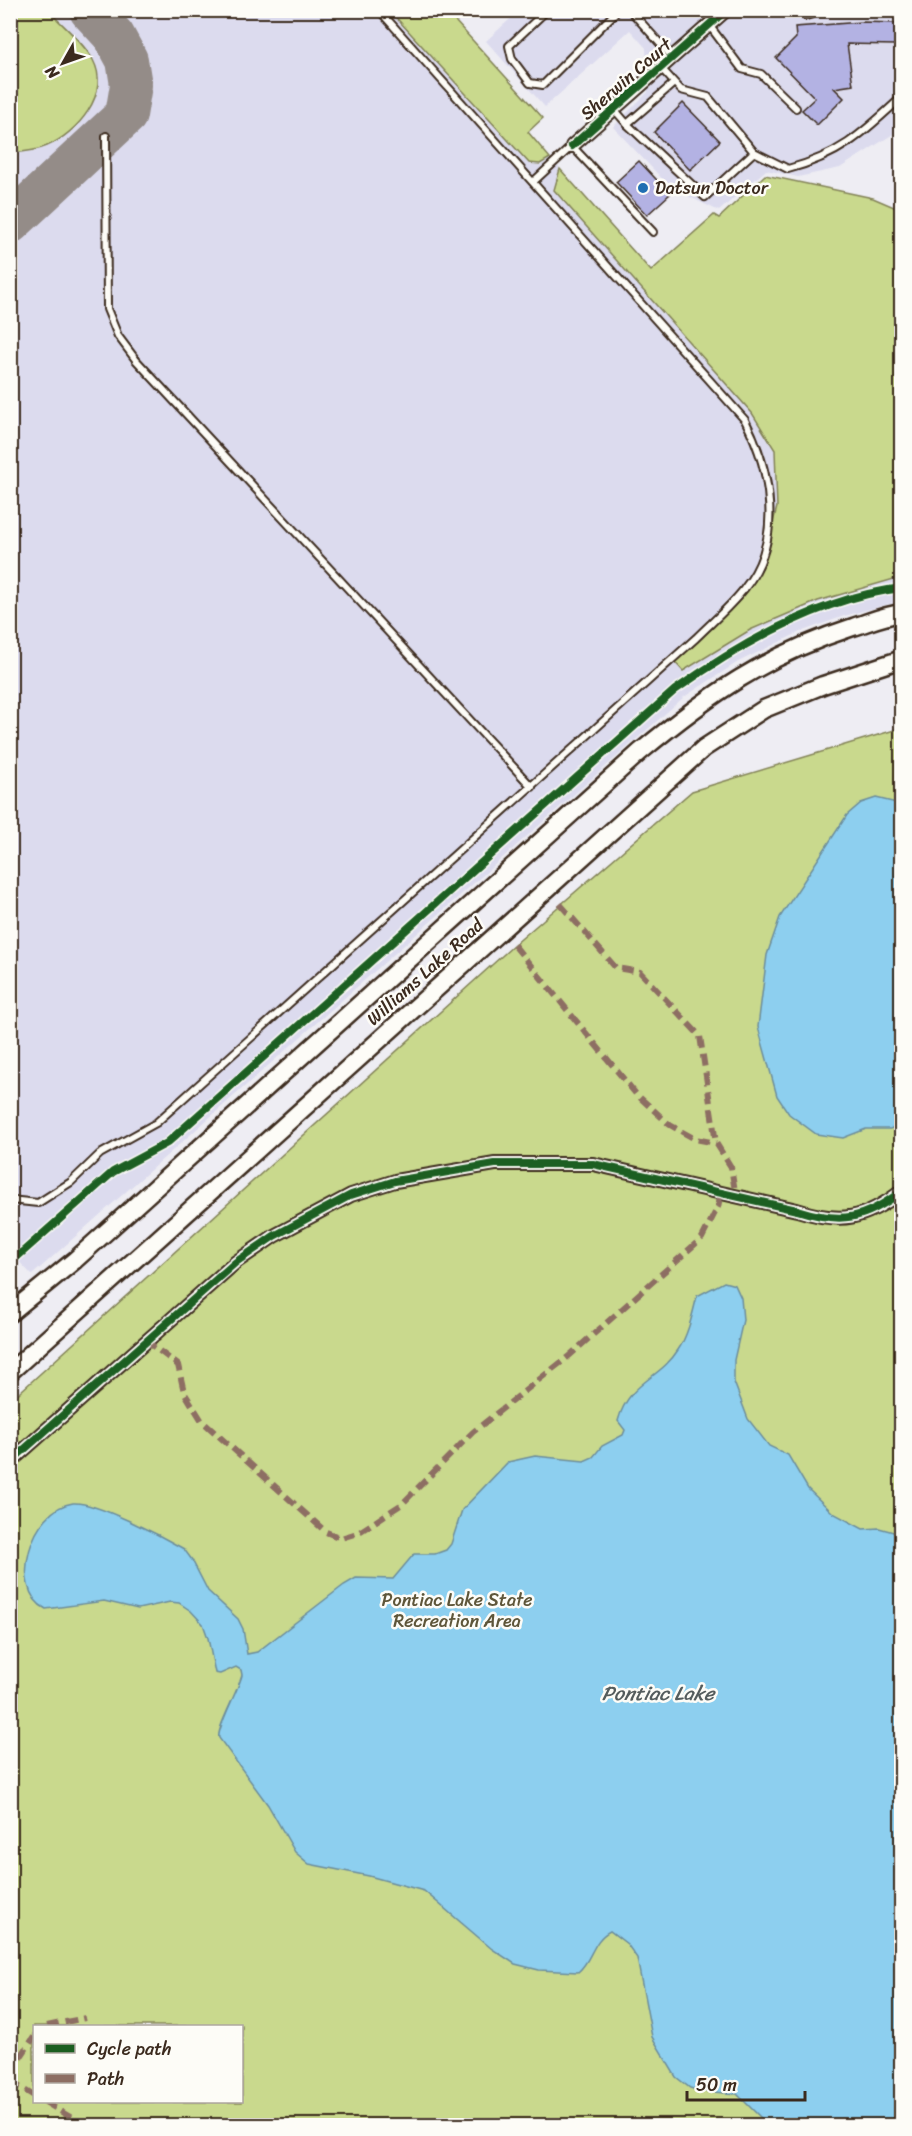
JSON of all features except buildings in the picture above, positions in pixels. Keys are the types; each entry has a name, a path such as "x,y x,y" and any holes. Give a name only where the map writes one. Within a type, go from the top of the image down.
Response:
{"main road":[{"name":"Williams Lake Road","path":"10,1313 75,1260 640,752 696,706 758,665 825,636 902,613"},
{"name":"Williams Lake Road","path":"10,1372 704,748 764,709 823,685 902,659"}],"street":[{"name":"Sherwin Court","path":"572,146 726,10"},
{"path":"10,1461 236,1262 308,1217 351,1195 395,1181 495,1164 593,1164 826,1219 853,1217 873,1211 902,1191"}],"lane":[{"path":"10,1200 38,1203 71,1182 100,1154 156,1124 696,638 745,588 763,550 770,518 770,500 759,452 745,420 379,10"},
{"path":"547,10 509,46 512,59 530,83 543,85 618,10"},
{"path":"630,10 673,58"},
{"path":"804,10 806,16 825,10"},
{"path":"709,25 742,69 761,74 796,108"},
{"path":"661,68 681,90 708,97 754,152 788,169 832,154 857,138 902,97"},
{"path":"627,124 674,83"},
{"path":"614,109 705,197 754,152"},
{"path":"106,136 107,309 118,336 136,360 532,787"},
{"path":"533,182 572,146 653,232"}],"shaded area":[{"path":"11,11 446,11 543,118 528,133 901,551 901,601 844,616 800,632 738,662 684,697 32,1275 11,1253"},
{"path":"519,11 901,11 901,129 840,168 798,177 766,170 719,211 671,188 613,127 648,92 646,48 630,30 545,107 486,41"}],"green space":[{"path":"11,10 49,11 89,53 97,73 98,86 88,111 69,132 43,148 11,153"},
{"path":"390,11 446,11 543,118 528,132 550,158 540,164 529,163"},
{"path":"560,169 651,271 714,215 719,218 765,175 873,198 901,210 901,577 818,601 750,630 683,671 672,659 762,566 777,507 775,450 752,413 554,190"},
{"name":"Pontiac Lake State Recreation Area","path":"901,728 901,2125 11,2125 10,1401 514,945 692,791"}],"water":[{"path":"876,798 901,804 901,1124 890,1129 866,1129 843,1138 816,1134 789,1114 777,1096 758,1027 767,955 780,917 847,815 861,803"},
{"name":"Pontiac Lake","path":"724,1282 735,1285 741,1298 743,1320 734,1360 734,1382 748,1419 769,1446 788,1455 808,1489 833,1513 863,1529 879,1528 901,1534 901,2125 768,2125 737,2094 690,2088 676,2077 652,2037 637,1958 627,1944 610,1931 599,1940 578,1972 539,1970 515,1964 492,1949 424,1891 369,1876 309,1864 295,1852 268,1805 219,1738 221,1726 242,1675 241,1670 236,1667 220,1674 215,1673 203,1624 191,1611 179,1603 170,1602 138,1609 104,1601 46,1609 34,1599 28,1585 27,1568 30,1550 36,1533 46,1519 58,1508 73,1503 97,1508 161,1536 184,1549 208,1591 238,1619 243,1629 247,1654 257,1652 356,1578 393,1579 414,1554 435,1554 446,1550 451,1544 462,1510 508,1462 535,1456 584,1461 593,1457 602,1446 623,1435 625,1430 618,1421 629,1397 663,1368 678,1350 687,1331 697,1296"}],"taxiway":[{"path":"10,223 126,115 131,85 127,60 114,36 90,10"}],"marked path":[{"path":"560,904 616,968 640,972 700,1036 716,1143 731,1167 736,1197"},
{"path":"514,945 636,1094 670,1125 695,1139 716,1143"},
{"path":"145,1340 178,1365 184,1392 202,1421 326,1532 341,1538 358,1533 402,1504 473,1432 569,1356 702,1238 718,1207 721,1193"},
{"path":"52,2025 85,2018"},
{"path":"10,2073 33,2038"},
{"path":"10,2081 33,2095"},
{"path":"47,2103 85,2126"}],"cycle path":[{"path":"572,146 726,10"},
{"path":"10,1263 113,1172 167,1143 675,690 726,656 782,625 842,601 902,588"},
{"path":"10,1462 236,1262 274,1236 351,1195 395,1181 495,1164 593,1164 813,1214 840,1218 852,1217 876,1208 902,1191"}],"place":[{"name":"Datsun Doctor","path":"643,188"}]}
